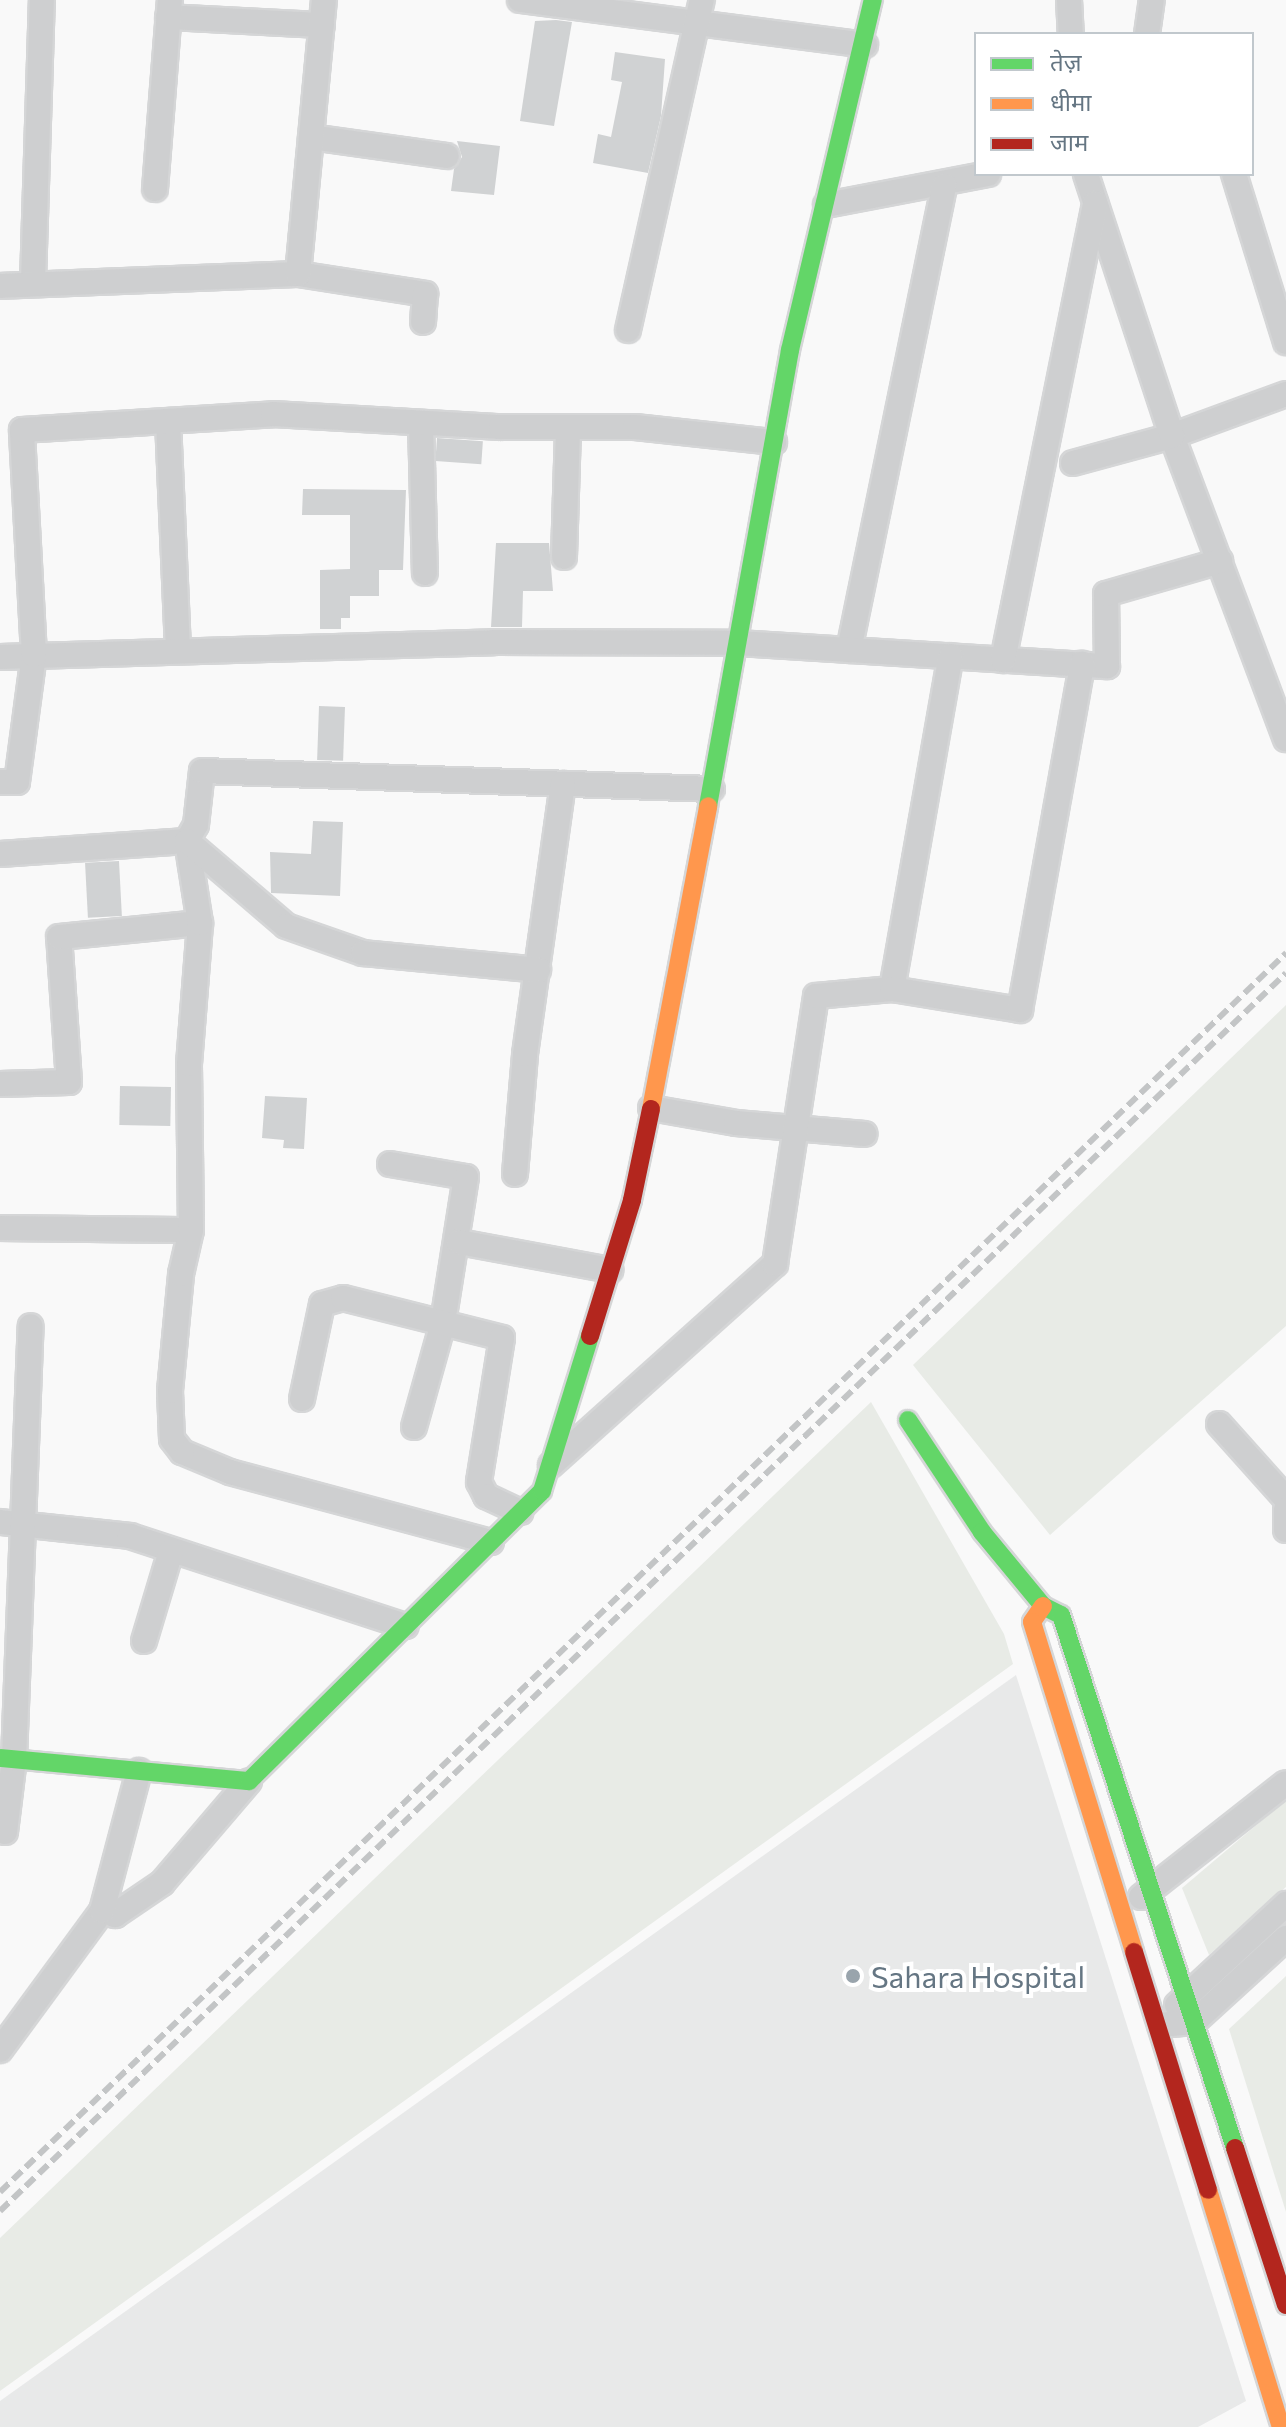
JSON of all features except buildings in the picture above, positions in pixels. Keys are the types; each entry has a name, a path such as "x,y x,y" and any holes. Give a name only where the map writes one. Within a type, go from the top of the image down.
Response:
{"street":[{"path":"33,282 42,0"},
{"path":"298,274 324,0"},
{"path":"520,0 700,10 865,45"},
{"path":"102,1911 115,1915 162,1883 249,1781 542,1491 610,1270 651,1108 774,442 873,0"},
{"path":"1069,0 1071,32"},
{"path":"1147,32 1152,0"},
{"path":"155,189 169,8 322,25"},
{"path":"628,330 700,10"},
{"path":"311,137 447,156"},
{"path":"826,205 944,186 981,176"},
{"path":"1087,176 1172,436 1286,739"},
{"path":"1235,176 1286,342"},
{"path":"849,650 944,186"},
{"path":"1003,660 1095,203"},
{"path":"0,286 33,282 298,274 425,294 423,322"},
{"path":"1073,463 1172,436 1286,394"},
{"path":"0,782 17,782 34,655 11,430 273,414 421,423 635,427 774,442"},
{"path":"168,421 178,651"},
{"path":"421,423 425,573"},
{"path":"564,557 568,427"},
{"path":"0,657 494,642 738,643 1107,666 1106,594 1220,561"},
{"path":"892,989 951,656"},
{"path":"550,1467 775,1264 816,996 892,989 1020,1010 1082,664"},
{"path":"491,1542 230,1472 182,1452 172,1439 170,1391 181,1274 191,1230 189,1064 200,923 187,841 196,825 202,771 712,789"},
{"path":"515,1174 563,784"},
{"path":"0,854 187,841 286,926 363,953 538,970"},
{"path":"0,1084 69,1082 59,937 200,923"},
{"path":"651,1108 736,1123 865,1134"},
{"path":"390,1164 466,1177 459,1242 443,1323 414,1427"},
{"path":"0,1228 191,1230"},
{"path":"459,1242 610,1270"},
{"path":"302,1399 322,1304 343,1298 502,1338 505,1344 479,1482 486,1496 520,1512"},
{"path":"5,1832 7,1759 25,1523 31,1326"},
{"path":"908,1420 982,1532 1043,1606 1061,1615 1286,2305"},
{"path":"1219,1424 1286,1499"},
{"path":"1286,1510 1286,1530"},
{"path":"0,1522 130,1536 406,1626"},
{"path":"144,1641 171,1551"},
{"path":"1043,1606 1032,1622 1123,1905 1281,2427"},
{"path":"7,1759 249,1781"},
{"path":"0,2050 102,1911 139,1771"},
{"path":"1123,1905 1151,1893 1286,1783"},
{"path":"1160,2025 1185,1996 1286,1904"},
{"path":"1160,2025 1194,2022 1286,1938"}],"shaded area":[{"path":"1286,1005 1286,1326 1050,1535 913,1365"},
{"path":"871,1402 1004,1634 1013,1664 0,2391 0,2238"},
{"name":"Sahara Hospital","path":"1016,1675 1246,2401 1198,2427 0,2427 0,2401"},
{"path":"1286,1800 1286,1887 1209,1955 1182,1888"},
{"path":"1286,1976 1286,2212 1229,2029"}],"railway":[{"path":"0,2192 1286,953"},
{"path":"0,2211 1286,973"}],"traffic: fast":[{"path":"708,806 790,350 873,0"},
{"path":"0,1758 249,1781 542,1491 590,1336"},
{"path":"908,1420 982,1532 1043,1606 1061,1615 1235,2148"}],"traffic: slow":[{"path":"651,1109 708,806"},
{"path":"1043,1606 1032,1622 1134,1952"},
{"path":"1208,2190 1281,2427"}],"traffic: jam":[{"path":"590,1336 632,1200 651,1109"},
{"path":"1134,1952 1208,2190"},
{"path":"1235,2148 1286,2305"}],"place":[{"name":"Sahara Hospital","path":"853,1976"}]}
